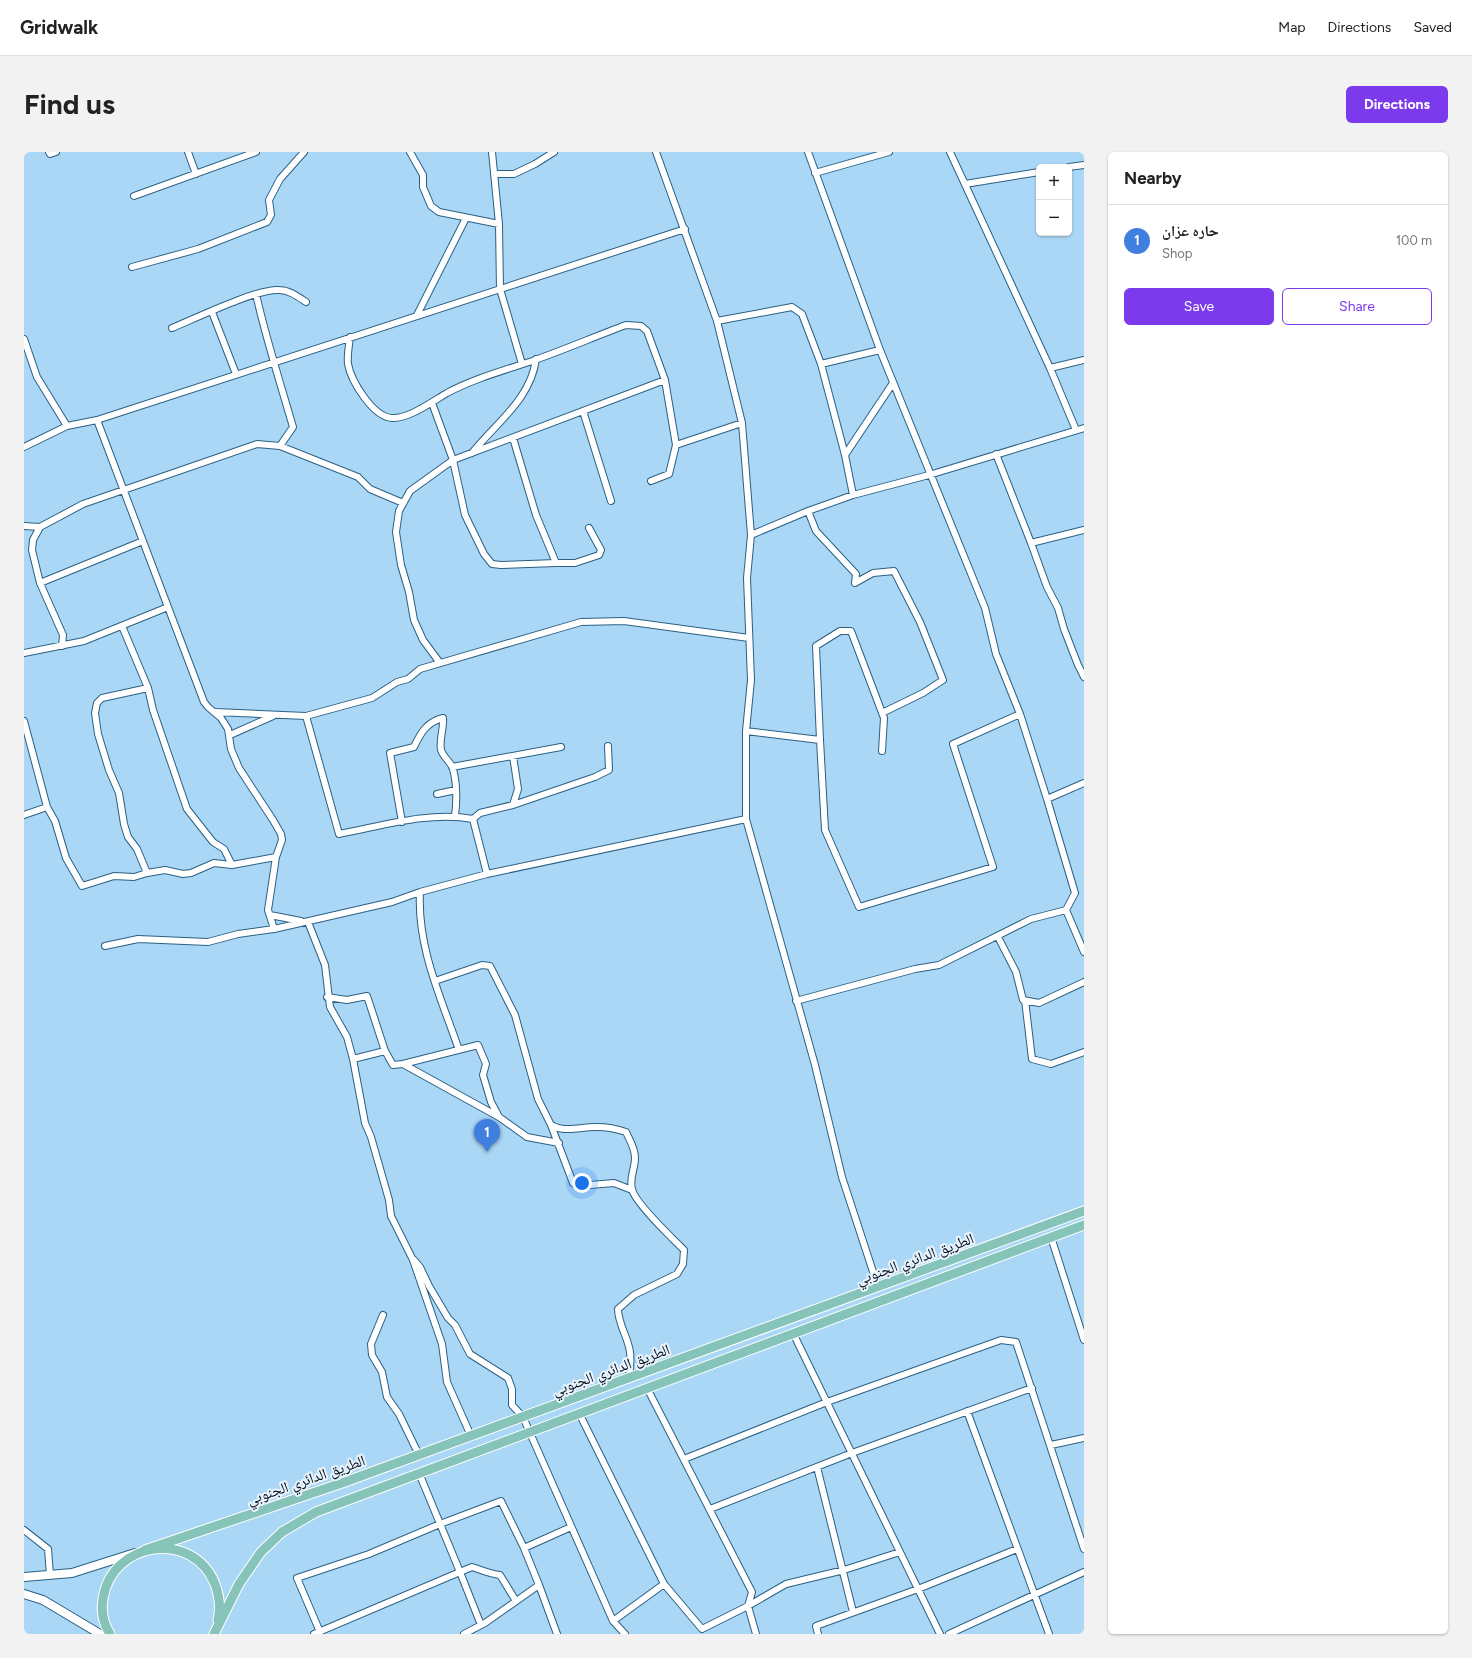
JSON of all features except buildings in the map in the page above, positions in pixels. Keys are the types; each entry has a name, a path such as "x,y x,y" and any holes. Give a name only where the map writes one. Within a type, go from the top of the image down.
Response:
{"main road":[{"name":"الطريق الدائري الجنوبي","path":"145,1550 342,1483 1084,1211"},
{"name":"الطريق الدائري الجنوبي","path":"213,1633 240,1584 260,1552 282,1532 316,1512 419,1472 1084,1225"},
{"path":"110,1634 106,1627 102,1608 104,1589 113,1572 127,1558 145,1550 164,1548 183,1552 199,1562 212,1576 219,1594 219,1614 213,1633"}],"street":[{"path":"49,152 50,154 56,152"},
{"path":"188,152 196,174"},
{"path":"134,196 249,153 256,152"},
{"path":"132,267 198,249 267,222 271,215 269,200 280,179 304,152"},
{"path":"410,152 423,175 423,187 431,206 439,212 499,224"},
{"path":"492,152 499,224 500,289 522,364"},
{"path":"494,174 514,174 535,164 554,152"},
{"path":"656,152 717,321 742,423 751,535 747,578 751,680 746,731 746,819 815,1065 842,1177 878,1287"},
{"path":"796,1001 915,969 938,965 998,937 1031,919 1066,910 1075,893 1020,714 996,654 985,608 929,475 880,350 808,152"},
{"path":"815,173 890,152"},
{"path":"950,152 1050,368 1076,430"},
{"path":"1072,167 1084,165"},
{"path":"965,184 1036,172"},
{"path":"417,316 466,218"},
{"path":"24,448 67,426 96,420 685,229"},
{"path":"172,328 256,294 278,289 292,293 306,302"},
{"path":"256,294 265,333 275,361 293,427 280,446"},
{"path":"717,321 792,307 802,314 821,364 846,455 854,496"},
{"path":"212,312 236,374"},
{"path":"350,337 348,363 351,375 360,391 372,406 385,417 394,418 404,416 483,377 626,325 641,326 647,331 665,380 676,445 669,474 651,481"},
{"path":"24,339 37,377 67,426"},
{"path":"821,364 880,350"},
{"path":"471,453 527,389 534,374 536,359"},
{"path":"1050,368 1084,360"},
{"path":"440,663 423,640 414,620 409,592 400,564 396,532 399,511 410,491 453,460 665,380"},
{"path":"846,455 893,383"},
{"path":"432,403 453,460 466,515 484,554 492,564 575,563 599,555 601,550 589,528"},
{"path":"583,410 611,501"},
{"path":"96,420 204,702 215,712 228,729 231,749 239,768 273,820 280,834 281,844 276,857 268,910 274,929"},
{"path":"676,445 742,423"},
{"path":"751,535 808,511 854,496 1084,428"},
{"path":"513,438 536,515 556,563"},
{"path":"24,526 40,527 83,504 257,444 280,446 358,477 370,490 403,503"},
{"path":"996,454 1047,587 1058,608 1064,629 1084,677"},
{"path":"808,511 816,530 856,574 855,583 873,573 894,571 920,622 943,680 923,693 882,713"},
{"path":"40,527 33,540 32,550 40,583 63,635 62,646"},
{"path":"1031,543 1084,530"},
{"path":"40,583 143,541"},
{"path":"24,653 84,642 168,607"},
{"path":"215,712 274,716 306,716 372,698 397,682 408,679 420,669 581,622 624,621 749,638"},
{"path":"122,626 148,688 155,717 187,809 213,842 224,849 232,865"},
{"path":"882,751 884,718 851,631 840,631 816,646 825,830 859,907 993,867 953,744 1020,714"},
{"path":"147,873 137,849 128,836 124,824 119,793 109,770 98,734 95,713 97,703 102,698 148,688"},
{"path":"230,735 274,716"},
{"path":"306,716 339,834 402,822 455,816 472,819 480,813 513,804 595,777 609,770 608,746"},
{"path":"402,822 390,753 414,747 423,730 432,721 443,718 441,750 452,767 457,799 455,816"},
{"path":"24,722 47,807 55,821 66,858 82,886 99,879 114,876 134,877 165,870 183,874 192,873 214,863 232,865 276,857"},
{"path":"746,731 820,740"},
{"path":"452,767 561,747"},
{"path":"513,756 518,789 513,804"},
{"path":"1047,799 1084,783"},
{"path":"437,794 456,790"},
{"path":"24,815 47,807"},
{"path":"472,819 487,874"},
{"path":"105,946 138,939 208,942 238,934 274,929 392,902 420,892 487,874 746,819"},
{"path":"420,892 419,913 426,955 459,1050"},
{"path":"1066,910 1084,952"},
{"path":"270,915 308,922"},
{"path":"308,922 325,965 327,997 330,1007 347,1037 353,1059 365,1123 371,1138 389,1200 391,1216 413,1260 442,1344 447,1382 471,1436"},
{"path":"998,937 1016,972 1024,1000 1032,1059 1051,1064 1084,1052"},
{"path":"435,981 482,965 490,966 515,1015 538,1099 559,1143 573,1183 578,1186 614,1183 632,1190"},
{"path":"1024,1000 1039,1003 1084,982"},
{"path":"327,997 347,1000 366,996 385,1051 393,1065 403,1064 478,1045 486,1064 483,1075 491,1102 499,1117"},
{"path":"353,1059 385,1051"},
{"path":"403,1064 499,1117 527,1137 559,1143"},
{"path":"551,1125 563,1130 614,1128 626,1132 632,1144 635,1159 631,1177 632,1190 641,1204 684,1250 683,1264 677,1274 634,1295 618,1308 618,1318 624,1330 630,1352 630,1378"},
{"path":"1051,1237 1084,1340"},
{"path":"413,1260 420,1267 429,1286 448,1318 455,1325 470,1354 508,1378 512,1389 512,1405 523,1417 528,1432 613,1621 625,1634"},
{"path":"384,1315 371,1344 372,1355 382,1372 387,1397 399,1414 419,1455"},
{"path":"793,1333 940,1634"},
{"path":"684,1459 827,1402 1000,1340 1016,1342 1084,1549"},
{"path":"647,1388 752,1592 748,1606 756,1634"},
{"path":"710,1509 817,1466 1032,1388"},
{"path":"967,1411 1049,1634"},
{"path":"579,1413 664,1584 702,1629 748,1606 786,1584 844,1570 900,1552"},
{"path":"1051,1445 1084,1438"},
{"path":"817,1466 844,1570 853,1612"},
{"path":"419,1472 482,1625"},
{"path":"516,1601 500,1575 487,1573 483,1570 472,1567 317,1633 297,1578 369,1554 440,1524 501,1502 524,1548 558,1634"},
{"path":"524,1548 571,1526"},
{"path":"24,1530 48,1550 50,1575"},
{"path":"818,1634 816,1626 918,1589 1018,1549"},
{"path":"24,1577 72,1573 145,1550"},
{"path":"949,1634 1084,1572"},
{"path":"613,1621 664,1584"},
{"path":"464,1634 482,1625 539,1585"},
{"path":"24,1594 43,1600 100,1634"}],"place":[{"name":"حاره عزان","path":"487,1152"}]}
